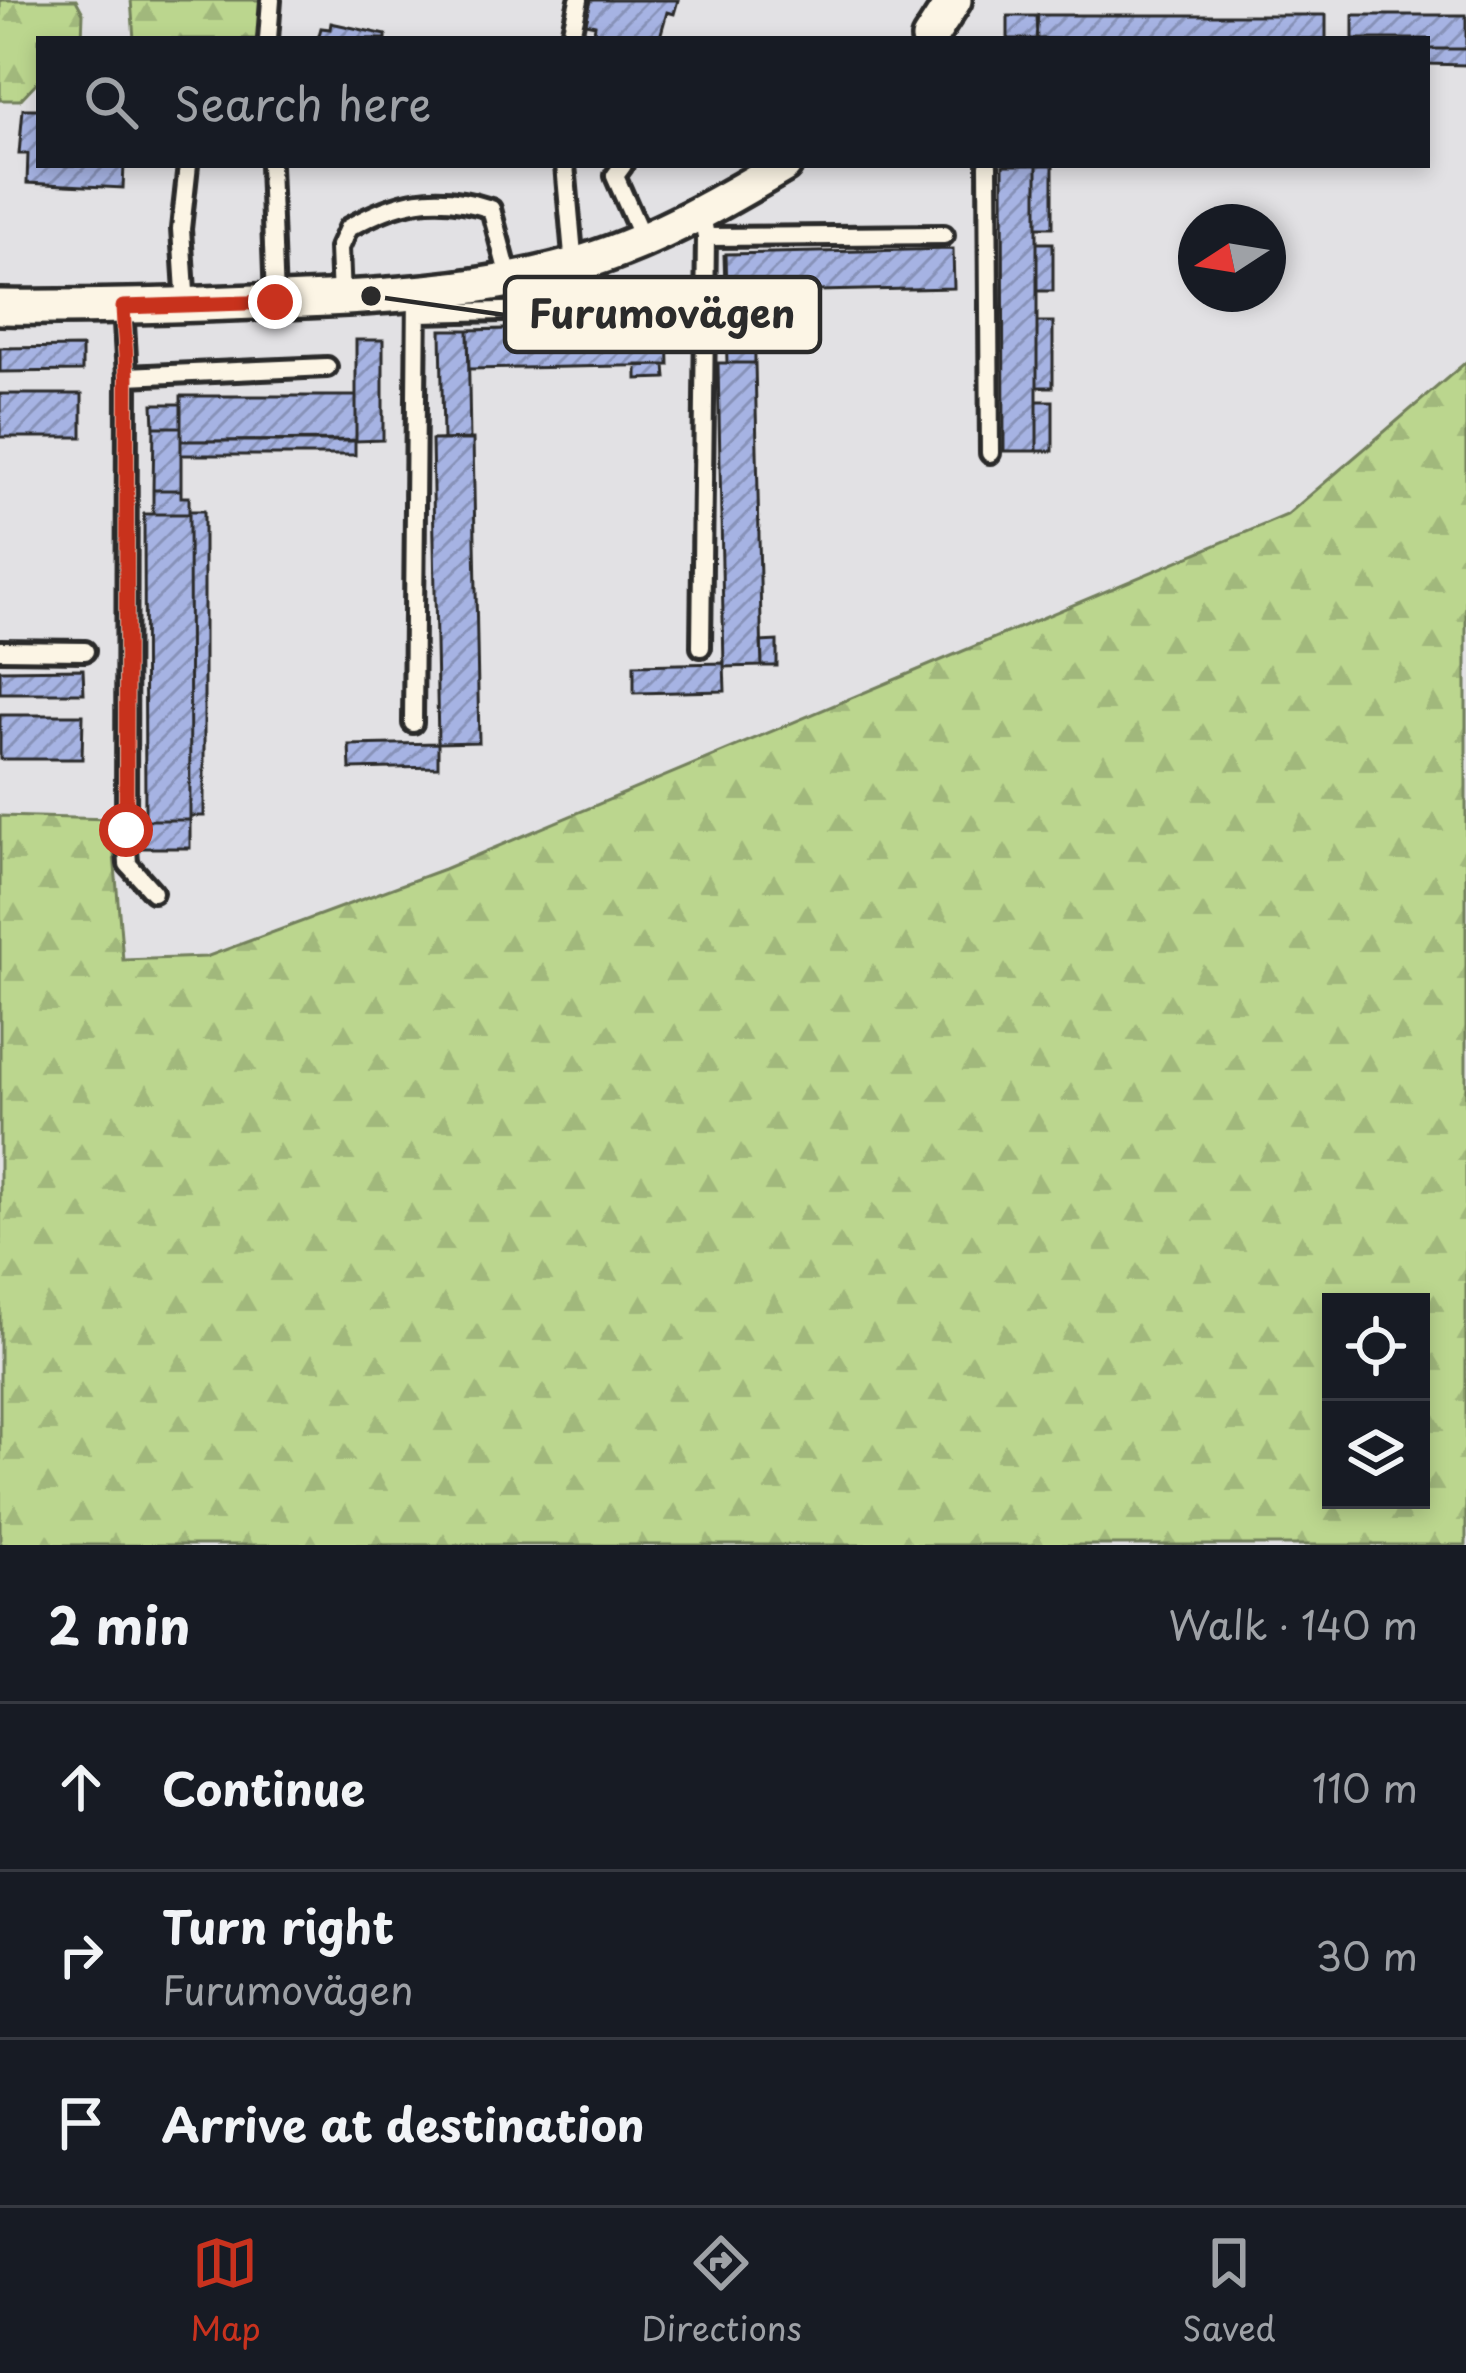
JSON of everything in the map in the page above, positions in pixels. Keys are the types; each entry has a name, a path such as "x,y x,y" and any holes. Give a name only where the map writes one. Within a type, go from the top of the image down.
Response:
{"street":[{"path":"931,36 953,0"},
{"path":"0,307 186,307 341,299 419,303 574,266 643,239 704,225 780,168"}],"lane":[{"path":"268,36 271,0"},
{"path":"571,36 579,0"},
{"path":"186,307 181,229 188,168"},
{"path":"270,168 275,302"},
{"path":"565,168 574,266"},
{"path":"621,168 615,176 643,239"},
{"path":"988,168 990,453"},
{"path":"341,299 339,248 348,228 400,203 426,199 458,198 491,209 510,280"},
{"path":"701,647 704,225 944,235"},
{"path":"413,724 419,303 703,306"},
{"path":"123,307 127,376 126,830 128,864 153,892"},
{"path":"127,376 327,367"},
{"path":"0,650 85,651"}],"green space":[{"path":"0,0 76,0 83,13 82,36 36,36 36,83 20,100 0,100"},
{"path":"131,0 264,0 261,36 134,36"},
{"path":"1466,362 1466,1545 0,1545 0,816 111,819 123,960 206,957 444,869 1287,515"}],"building":[{"path":"591,0 678,0 674,14 667,12 660,36 612,36 594,32 595,25 586,23"},
{"path":"1038,15 1326,15 1326,36 1036,36"},
{"path":"1353,15 1466,15 1466,49 1430,49 1430,36 1353,36"},
{"path":"1008,16 1036,16 1037,36 1008,36"},
{"path":"331,23 386,36 319,36 321,28 330,29"},
{"path":"1430,49 1466,49 1466,65 1430,64"},
{"path":"23,109 36,109 36,168 124,168 123,188 27,183 28,154 19,154"},
{"path":"1003,168 1037,168 1037,451 1004,451"},
{"path":"1037,168 1053,168 1053,227 1037,227"},
{"path":"1037,243 1053,243 1053,291 1037,291"},
{"path":"953,249 954,288 727,293 726,254"},
{"path":"724,254 727,293 754,292 755,363 727,363"},
{"path":"1037,322 1053,322 1053,387 1037,387"},
{"path":"668,325 669,365 469,369 468,330"},
{"path":"441,330 468,330 470,440 443,440"},
{"path":"356,340 383,340 383,440 356,441"},
{"path":"82,347 82,371 0,372 0,348"},
{"path":"718,363 755,363 762,666 724,667"},
{"path":"637,365 665,365 666,378 637,379"},
{"path":"0,394 82,394 82,437 0,437"},
{"path":"181,396 356,396 356,441 181,441"},
{"path":"1037,401 1053,401 1053,451 1037,451"},
{"path":"153,404 181,404 181,427 154,427"},
{"path":"154,427 181,427 181,490 153,490"},
{"path":"473,439 479,742 438,743 432,440"},
{"path":"355,440 355,455 181,455 181,441"},
{"path":"153,490 181,490 181,497 189,497 189,514 153,514"},
{"path":"189,511 204,511 204,816 190,816"},
{"path":"144,514 189,514 190,820 145,820"},
{"path":"777,641 777,666 762,666 761,642"},
{"path":"724,663 725,691 634,693 634,665"},
{"path":"83,669 84,693 0,693 0,670"},
{"path":"0,715 83,715 82,759 0,759"},
{"path":"438,743 438,767 350,769 349,745"},
{"path":"136,820 190,820 190,848 136,848"}],"place":[{"name":"Furumovägen","path":"371,296"}],"route":[{"path":"126,830 127,376 123,307 275,302"}]}
